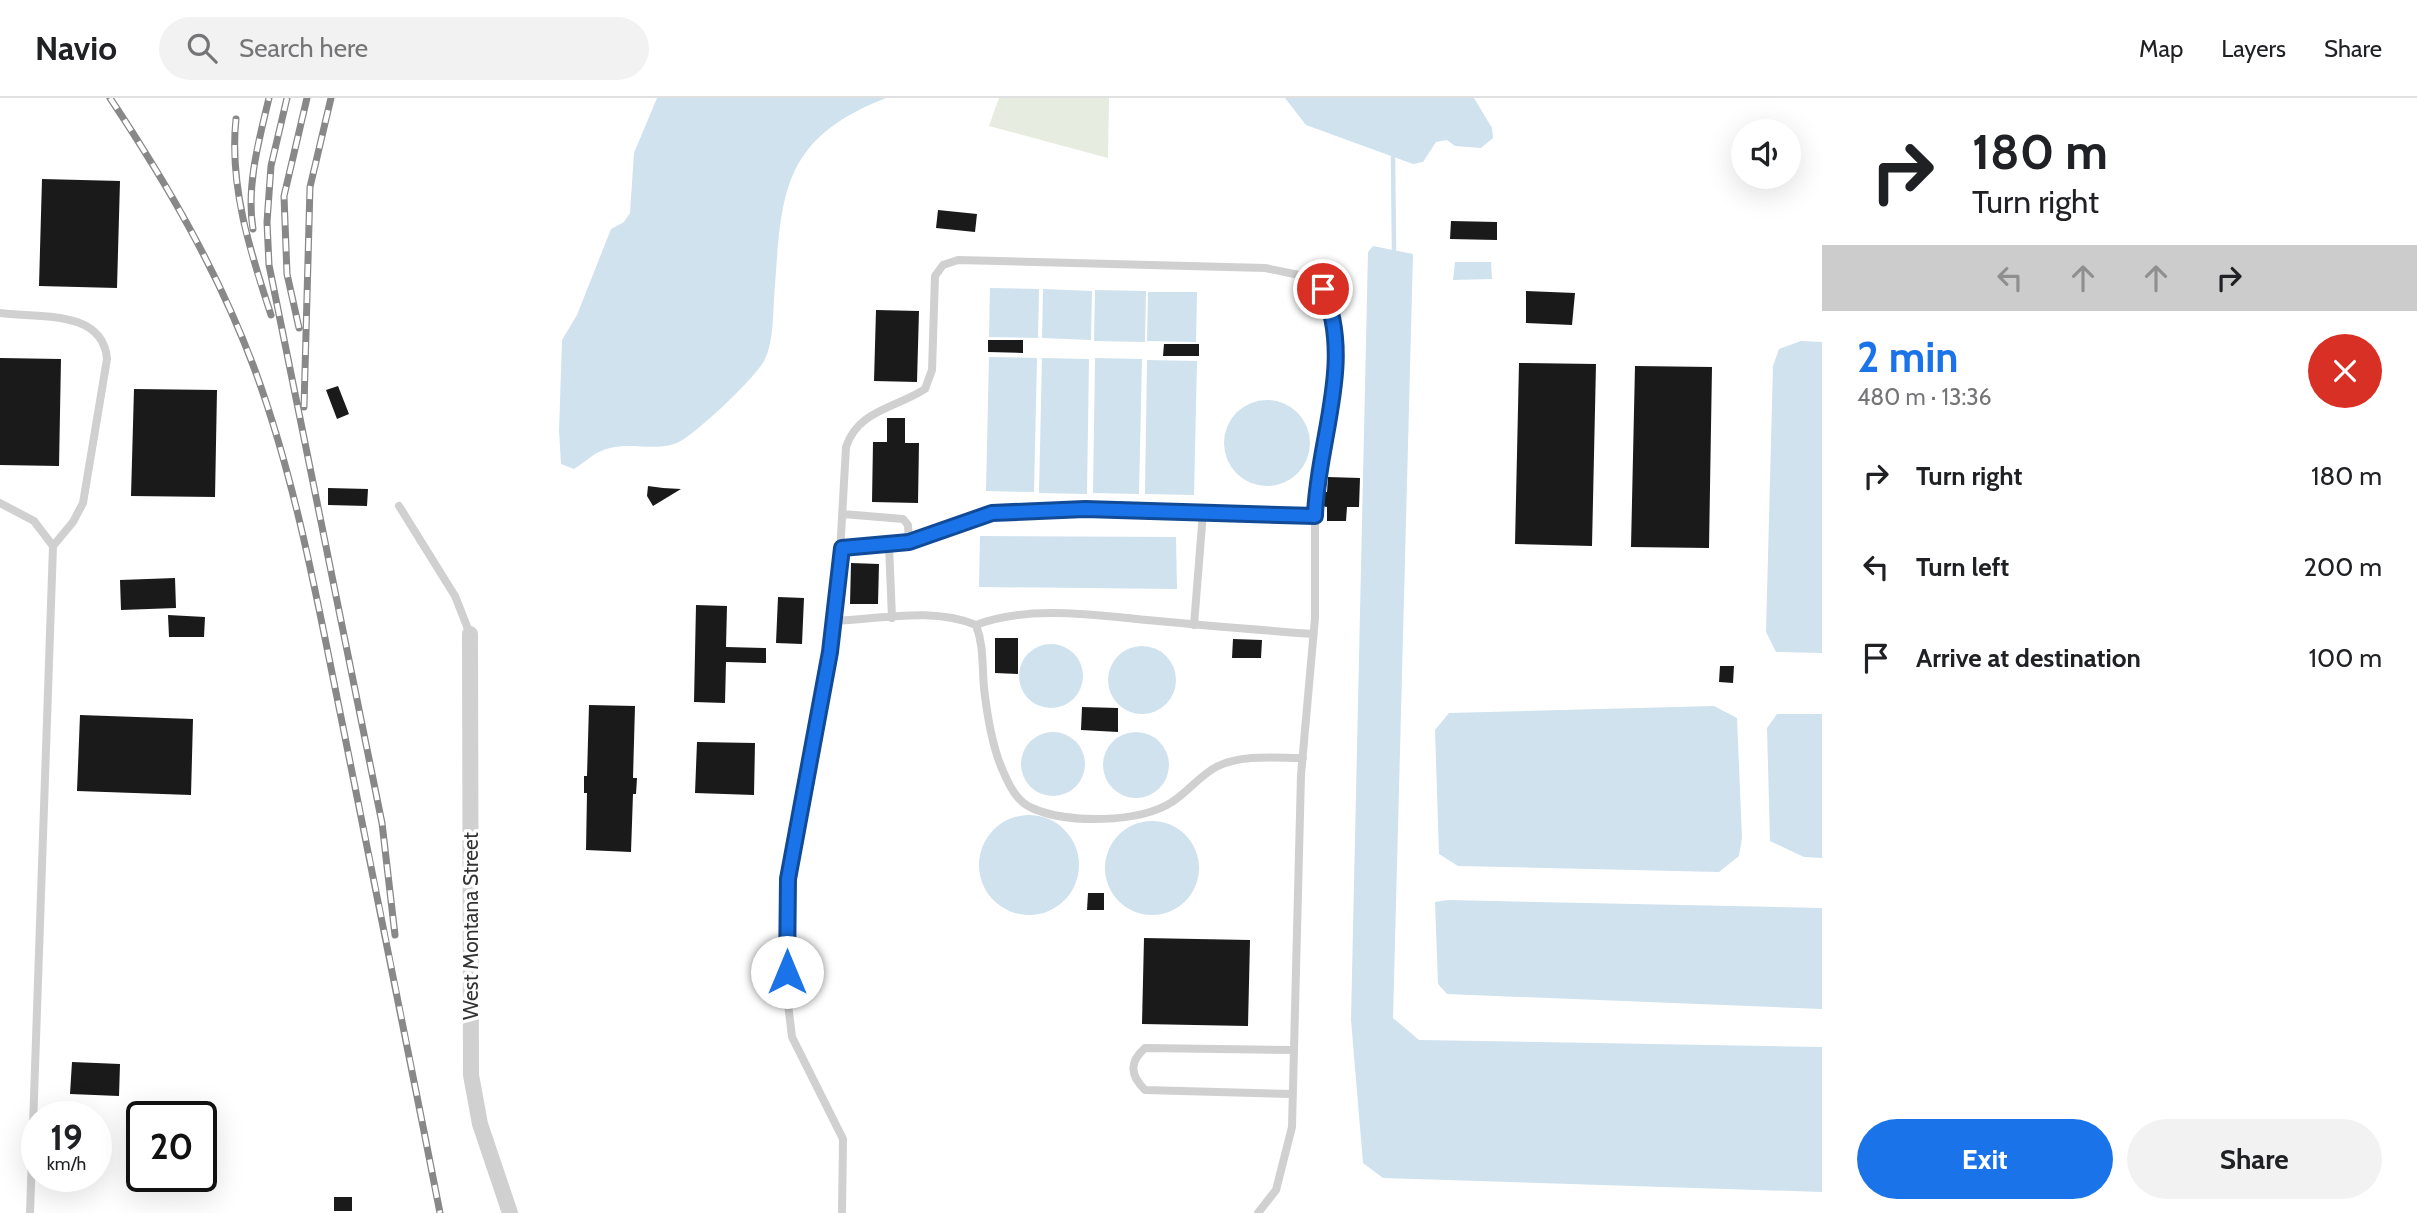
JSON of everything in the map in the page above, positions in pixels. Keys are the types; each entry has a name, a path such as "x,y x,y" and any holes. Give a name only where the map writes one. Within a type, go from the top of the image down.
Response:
{"street":[{"name":"West Montana Street","path":"470,634 471,1076 480,1124 510,1213"}],"lane":[{"path":"842,1213 843,1139 792,1037 787,995 788,879 835,621 842,548 844,465 850,434 861,422 881,409 925,389 932,370 935,276 943,265 958,260 1265,268 1304,276 1323,289 1332,310 1337,367 1318,477 1315,516 1313,634 1303,758 1292,1127 1276,1190 1258,1213"},
{"path":"0,313 81,322 92,327 106,345 106,381 83,503 73,522 53,546 30,1213"},
{"path":"0,503 34,521 53,546"},
{"path":"398,506 455,596 470,634"},
{"path":"842,548 909,542 992,513 1085,509 1315,516"},
{"path":"1194,625 1203,512"},
{"path":"843,514 903,519 908,525 909,542"},
{"path":"889,545 892,618"},
{"path":"835,621 937,615 960,618 976,625 1000,616 1024,614 1313,634"},
{"path":"976,625 982,641 988,712 1002,768 1017,797 1031,808 1065,816 1120,819 1172,803 1219,766 1244,759 1303,758"},
{"path":"1293,1094 1145,1090 1134,1079 1132,1068 1136,1056 1146,1048 1294,1050"}],"shaded area":[{"path":"999,98 1109,98 1108,158 989,126"}],"water":[{"path":"657,98 886,98 851,114 824,132 806,153 793,175 780,229 771,339 767,354 758,370 711,417 679,442 662,446 618,446 605,449 574,469 561,464 559,431 562,340 577,315 611,229 624,222 630,213 634,153"},
{"path":"1285,98 1474,98 1492,128 1493,138 1481,148 1455,146 1447,140 1436,142 1423,162 1413,164 1306,125"},
{"path":"1373,246 1413,254 1393,1018 1419,1040 1822,1047 1822,1192 1383,1178 1363,1163 1351,1020 1368,252"},
{"path":"1455,262 1491,262 1492,279 1453,280"},
{"path":"990,288 1039,289 1038,338 989,337"},
{"path":"1043,289 1092,291 1091,340 1042,338"},
{"path":"1095,290 1146,291 1145,342 1094,341"},
{"path":"1148,292 1197,292 1196,342 1147,341"},
{"path":"1801,341 1822,342 1822,653 1776,652 1766,632 1773,366 1779,349"},
{"path":"989,357 1037,358 1034,492 986,491"},
{"path":"1042,358 1089,359 1087,494 1039,493"},
{"path":"1095,358 1142,359 1139,494 1093,493"},
{"path":"1147,360 1197,361 1194,495 1145,494"},
{"path":"1267,400 1291,407 1303,419 1310,443 1303,467 1291,479 1267,486 1243,479 1231,467 1224,443 1231,419 1243,407"},
{"path":"980,536 1176,537 1177,589 979,587"},
{"path":"1051,644 1069,650 1077,658 1083,676 1077,694 1069,702 1051,708 1033,702 1025,694 1019,676 1025,658 1033,650"},
{"path":"1142,646 1155,649 1166,656 1173,667 1176,680 1173,693 1166,704 1155,711 1142,714 1129,711 1118,704 1111,693 1108,680 1111,667 1118,656 1129,649"},
{"path":"1714,706 1737,718 1742,838 1739,856 1719,872 1458,866 1439,854 1435,730 1449,713"},
{"path":"1777,714 1822,714 1822,858 1804,857 1770,841 1767,728"},
{"path":"1053,732 1065,734 1076,741 1083,752 1083,776 1076,787 1065,794 1053,796 1041,794 1030,787 1023,776 1021,764 1023,752 1030,741 1041,734"},
{"path":"1142,732 1160,741 1167,752 1167,778 1160,789 1149,796 1130,798 1112,789 1105,778 1103,759 1112,741 1123,734"},
{"path":"1029,815 1048,819 1065,829 1075,846 1079,865 1075,884 1065,901 1048,911 1029,915 1010,911 993,901 983,884 979,865 983,846 993,829 1010,819"},
{"path":"1152,821 1170,824 1185,835 1196,850 1199,868 1196,886 1185,901 1170,912 1152,915 1134,912 1119,901 1108,886 1105,868 1108,850 1119,835 1134,824"},
{"path":"1448,900 1822,908 1822,1009 1447,994 1438,984 1435,902"}],"building":[{"path":"42,179 120,181 117,288 39,286"},
{"path":"938,210 977,214 975,232 936,228"},
{"path":"1451,221 1497,222 1497,240 1450,239"},
{"path":"1526,291 1575,293 1572,325 1526,323"},
{"path":"876,310 919,311 917,382 874,381"},
{"path":"988,340 1023,340 1023,353 988,352"},
{"path":"1164,344 1199,344 1199,356 1163,356"},
{"path":"0,358 61,359 59,466 0,465"},
{"path":"1519,363 1596,364 1592,546 1515,544"},
{"path":"1635,366 1712,367 1709,548 1631,547"},
{"path":"338,386 349,414 337,419 326,390"},
{"path":"134,389 217,390 215,497 131,496"},
{"path":"887,418 905,418 905,443 919,443 918,503 872,502 873,442 887,442"},
{"path":"1328,477 1360,478 1359,507 1347,507 1346,521 1327,521 1327,507 1322,506"},
{"path":"648,486 681,489 653,506 647,496"},
{"path":"328,488 368,489 367,506 328,505"},
{"path":"851,563 879,564 878,604 850,604"},
{"path":"175,578 176,608 121,610 120,580"},
{"path":"778,597 804,598 802,644 776,643"},
{"path":"696,605 727,606 726,647 766,648 766,663 726,662 725,703 694,702"},
{"path":"168,615 205,617 204,637 169,637"},
{"path":"995,638 1018,638 1018,674 995,673"},
{"path":"1233,639 1262,640 1261,658 1232,658"},
{"path":"1720,666 1734,666 1733,683 1719,682"},
{"path":"589,705 635,706 633,778 637,778 636,794 633,794 631,852 586,850 587,793 584,793 584,776 587,776"},
{"path":"1082,707 1118,708 1118,732 1081,730"},
{"path":"80,715 193,719 191,795 77,791"},
{"path":"697,742 755,743 754,795 695,793"},
{"path":"1088,893 1104,893 1104,910 1087,910"},
{"path":"1144,938 1250,940 1248,1026 1142,1024"},
{"path":"72,1062 120,1064 119,1096 70,1094"},
{"path":"334,1197 352,1197 352,1211 334,1211"}],"waterway":[{"path":"1393,158 1394,249"}],"railway":[{"path":"110,98 172,197 226,301 256,373 283,459 324,634 440,1213"},
{"path":"253,229 252,180 269,98"},
{"path":"287,98 271,166 267,222 269,265 382,823 395,935"},
{"path":"299,328 287,274 284,196 307,98"},
{"path":"304,407 310,187 331,98"},
{"path":"236,119 238,194 249,243 271,315"}],"route":[{"path":"787,972 788,879 830,652 842,548 909,542 930,537 992,513 1085,509 1315,516 1322,447 1337,367 1332,310 1323,289"}]}
